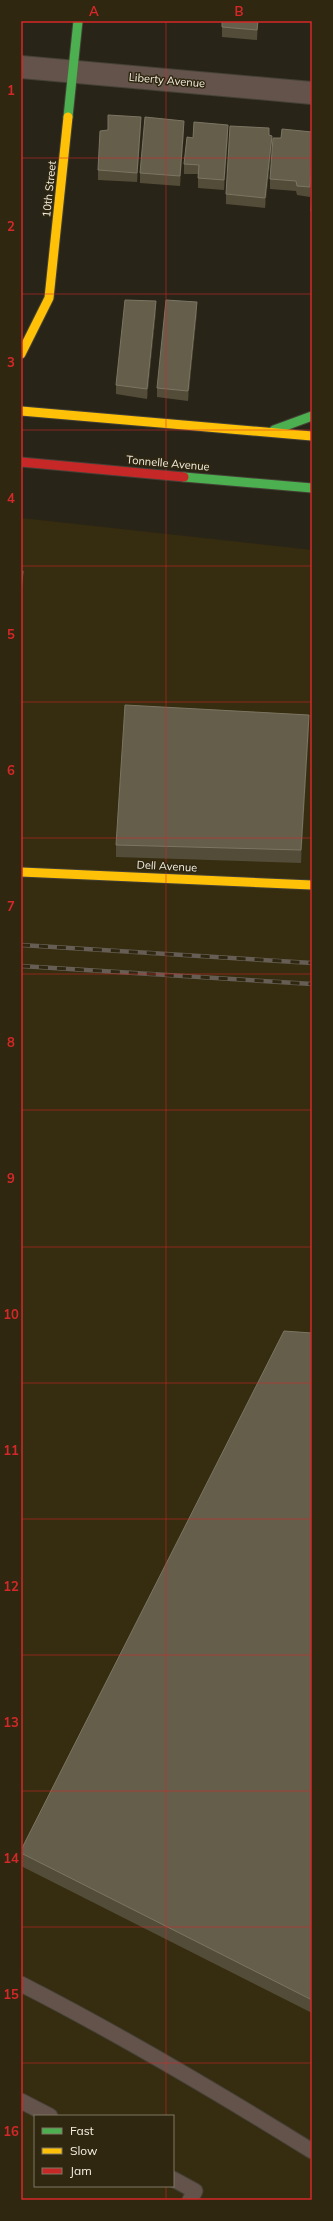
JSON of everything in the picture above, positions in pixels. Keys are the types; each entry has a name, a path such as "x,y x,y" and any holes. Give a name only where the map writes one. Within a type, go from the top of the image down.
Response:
{"main road":[{"name":"10th Street","path":"21,354 49,298 78,21"},
{"path":"21,411 312,436"},
{"path":"268,432 312,416"},
{"name":"Tonnelle Avenue","path":"21,462 312,488"},
{"name":"Dell Avenue","path":"21,872 312,885"}],"street":[{"name":"Liberty Avenue","path":"21,68 312,93"}],"lane":[{"path":"21,1984 65,2007 219,2094 312,2151"},
{"path":"21,2101 48,2115"},
{"path":"174,2180 195,2190 190,2200"}],"shaded area":[{"path":"21,518 312,550 312,2200 21,2200"}],"building":[{"path":"222,21 258,21 257,30 222,27"},
{"path":"108,115 141,117 137,173 98,170 100,131 108,130"},
{"path":"145,117 184,121 180,176 140,173"},
{"path":"194,122 228,125 224,180 198,178 199,165 184,164 187,137 193,138"},
{"path":"230,126 269,128 269,135 272,136 265,198 226,194"},
{"path":"282,129 312,132 310,187 297,186 296,181 270,179 273,138 281,138"},
{"path":"125,300 156,301 147,389 116,385"},
{"path":"166,300 197,302 188,391 157,388"},
{"path":"21,571 23,571 21,594"},
{"path":"125,705 309,715 301,850 116,845"},
{"path":"284,1331 312,1333 312,2000 21,1853 21,1850"}],"railway":[{"path":"21,945 312,963"},
{"path":"21,966 312,984"}],"traffic: fast":[{"path":"68,117 78,21"},
{"path":"274,430 312,416"},
{"path":"184,477 312,488"}],"traffic: slow":[{"path":"21,354 49,298 68,117"},
{"path":"21,411 312,436"},
{"path":"21,872 312,885"}],"traffic: jam":[{"path":"21,462 184,477"}]}
